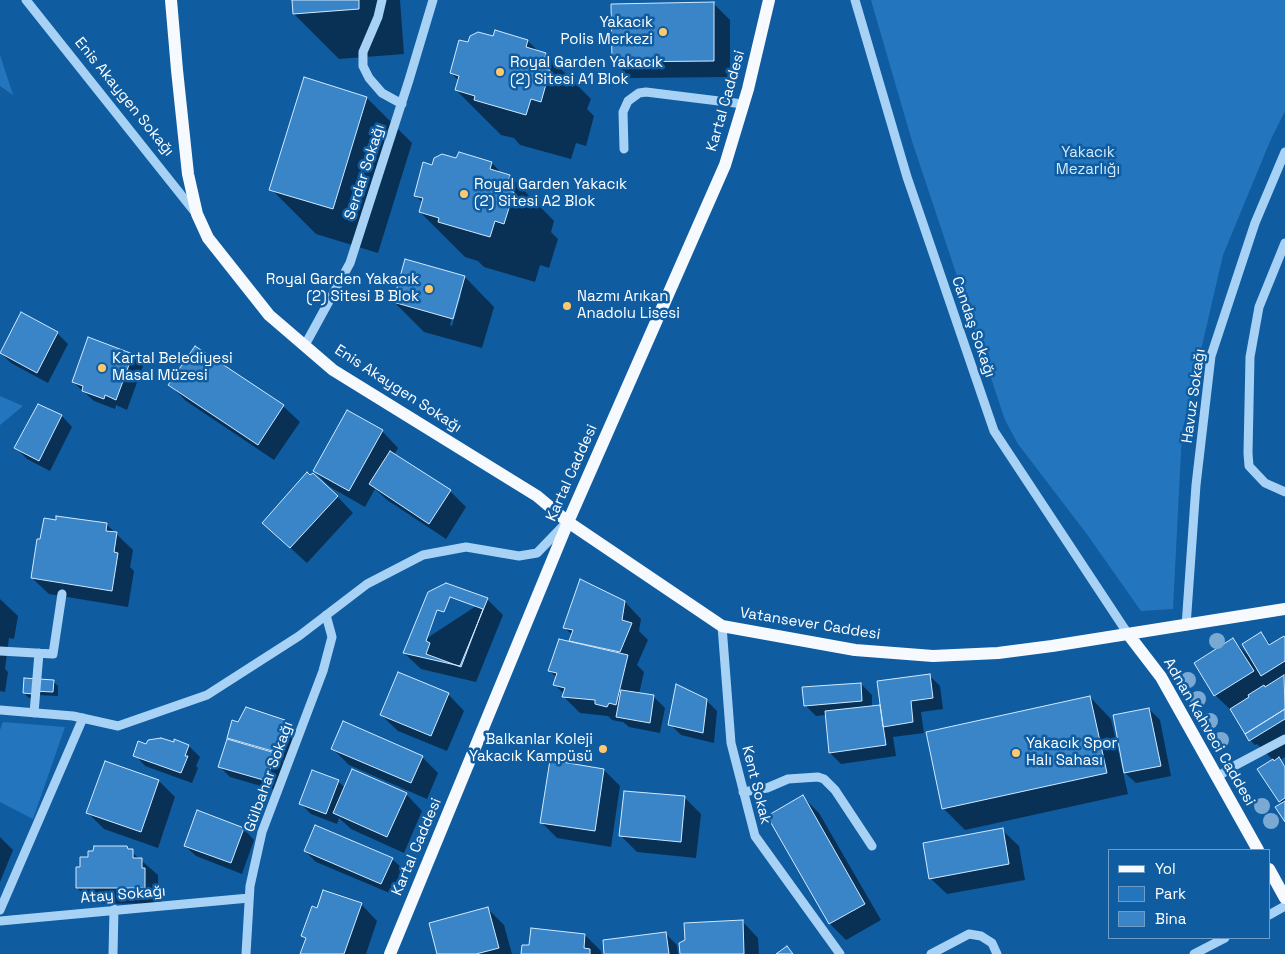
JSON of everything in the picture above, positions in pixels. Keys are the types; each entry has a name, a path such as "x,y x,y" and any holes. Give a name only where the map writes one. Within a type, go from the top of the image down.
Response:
{"main road":[{"name":"Enis Akaygen Sokağı","path":"171,0 176,70 187,164 197,214 208,238 269,315 333,370 537,496 568,522"},
{"name":"Kartal Caddesi","path":"390,954 568,522 725,165 743,104 769,0"},
{"name":"Vatansever Caddesi","path":"568,522 722,626 855,650 933,656 998,653 1186,626 1285,609"},
{"name":"Adnan Kahveci Caddesi","path":"1128,634 1161,677 1257,849"},
{"path":"1270,871 1285,898"}],"street":[{"name":"Enis Akaygen Sokağı","path":"26,0 197,214"},
{"path":"382,0 378,17 363,52 363,66 369,78 382,93 402,104"},
{"name":"Serdar Sokağı","path":"305,346 350,263 402,104 433,0"},
{"name":"Candaş Sokağı","path":"855,0 906,177 994,431 1128,634"},
{"path":"624,149 624,112 628,101 639,93 646,92 743,104"},
{"name":"Havuz Sokağı","path":"1186,626 1196,485 1211,356 1255,223 1285,152"},
{"path":"1285,243 1259,307 1250,357 1248,454 1249,466 1265,483 1285,492"},
{"path":"0,710 84,718 118,726 207,695 299,636 367,584 424,555 466,548 518,556 538,553 568,522"},
{"path":"0,651 53,654 62,594"},
{"name":"Gülbahar Sokağı","path":"246,954 250,886 262,832 323,671 332,637 326,615"},
{"name":"Kent Sokak","path":"722,626 731,743 755,836 840,954"},
{"path":"34,713 39,654"},
{"path":"0,910 84,718"},
{"path":"1217,777 1285,739"},
{"path":"743,792 767,788 788,779 818,777 824,779 835,790 872,846"},
{"name":"Atay Sokağı","path":"0,921 249,898"},
{"path":"1270,914 1285,906"},
{"path":"113,954 114,909"},
{"path":"931,954 969,934 981,936 992,943 998,954"},
{"path":"1194,954 1223,939"}],"green space":[{"name":"Yakacık Mezarlığı","path":"871,0 1285,0 1285,111 1271,139 1223,255 1182,432 1173,609 1141,611 1086,533 1018,444 1005,420 912,141"},
{"path":"0,55 13,95 0,86"},
{"path":"0,396 23,406 0,425"},
{"path":"3,722 65,727 33,819 0,802 0,730"}],"building":[{"path":"292,0 359,0 359,9 293,14"},
{"name":"Yakacık Polis Merkezi","path":"714,2 714,61 612,62 611,4"},
{"name":"Royal Garden Yakacık (2) Sitesi A1 Blok","path":"495,30 528,40 526,47 546,53 542,68 550,70 541,102 531,99 526,115 474,100 475,96 455,90 459,76 450,73 459,40 468,42 470,36 478,32 493,36"},
{"path":"304,77 367,97 333,209 269,190"},
{"name":"Royal Garden Yakacık (2) Sitesi A2 Blok","path":"459,152 492,162 490,169 510,175 506,190 514,192 504,224 495,221 490,237 438,222 439,218 419,212 423,198 414,196 423,162 432,165 434,158 442,154 456,158"},
{"name":"Royal Garden Yakacık (2) Sitesi B Blok","path":"405,259 465,276 453,319 393,302"},
{"path":"21,312 58,332 37,373 0,353"},
{"name":"Kartal Belediyesi Masal Müzesi","path":"88,337 133,354 116,400 105,395 104,399 82,391 83,386 72,382"},
{"path":"195,346 284,405 258,445 168,385"},
{"path":"38,404 62,415 39,461 14,448"},
{"path":"347,410 383,430 349,491 313,471"},
{"path":"390,451 451,490 429,524 369,484"},
{"path":"307,472 310,475 313,473 338,496 290,548 262,523"},
{"path":"56,516 107,523 106,531 117,532 114,552 118,553 112,591 31,578 37,539 40,539 44,518 56,520"},
{"path":"580,579 625,601 622,620 632,623 620,652 569,641 573,630 563,628"},
{"path":"446,583 488,598 460,666 403,653 428,592"},
{"path":"450,597 483,609 461,667 426,654 430,643 426,641 437,610 444,612"},
{"path":"1261,632 1269,645 1284,636 1285,661 1261,676 1242,644"},
{"path":"1233,638 1254,671 1214,696 1194,663"},
{"path":"559,639 628,655 616,705 609,703 607,707 595,704 595,700 562,697 565,688 553,685 557,673 548,671"},
{"path":"398,672 449,693 431,736 380,715"},
{"path":"930,674 933,698 911,701 913,722 883,727 877,681"},
{"path":"1284,675 1285,709 1245,734 1230,709 1249,697 1248,695"},
{"path":"24,678 54,680 53,692 33,691 33,694 23,693"},
{"path":"861,683 862,701 804,706 802,687"},
{"path":"676,684 707,699 703,733 668,725"},
{"path":"621,690 654,695 650,723 616,717"},
{"name":"Yakacık Spor Halı Sahası","path":"1090,696 1107,773 942,809 926,732"},
{"path":"880,705 886,745 829,753 825,711"},
{"path":"246,707 285,720 276,752 227,738 232,720 238,722"},
{"path":"1149,708 1161,766 1124,773 1113,715"},
{"path":"1285,709 1285,719 1249,741 1245,734"},
{"path":"343,721 423,756 411,783 331,749"},
{"path":"161,738 174,742 174,739 189,745 185,756 188,756 181,773 133,756 138,741 146,744 148,740"},
{"path":"227,739 275,753 267,781 218,767"},
{"path":"1279,757 1285,767 1285,798 1279,802 1257,769"},
{"path":"550,760 604,769 595,831 540,823"},
{"path":"105,761 159,780 141,832 86,813"},
{"path":"352,769 407,793 387,837 333,813"},
{"path":"312,770 339,780 326,814 299,804"},
{"path":"624,791 685,796 681,842 619,836"},
{"path":"803,795 865,904 829,924 767,816"},
{"path":"1285,801 1285,822 1275,807"},
{"path":"197,810 244,828 231,863 184,846"},
{"path":"315,825 393,858 381,884 304,851"},
{"path":"1003,828 1009,864 929,879 923,843"},
{"path":"94,846 127,846 128,849 133,849 133,858 142,858 142,868 145,868 145,888 76,888 76,867 80,867 80,857 88,857 88,851 93,851"},
{"path":"323,890 362,903 344,954 300,954 306,938 301,936 312,906 317,908"},
{"path":"488,907 499,948 476,954 437,954 429,923"},
{"path":"743,920 744,954 680,954 679,943 685,940 684,923"},
{"path":"531,928 585,934 584,948 590,949 590,954 521,954 522,945 529,945"},
{"path":"666,932 669,954 604,954 603,940"},
{"path":"787,946 793,954 776,954"}],"place":[{"name":"Yakacık Polis Merkezi","path":"663,32"},
{"name":"Royal Garden Yakacık (2) Sitesi A1 Blok","path":"500,72"},
{"name":"Royal Garden Yakacık (2) Sitesi A2 Blok","path":"464,194"},
{"name":"Royal Garden Yakacık (2) Sitesi B Blok","path":"429,289"},
{"name":"Nazmı Arıkan Anadolu Lisesi","path":"567,306"},
{"name":"Kartal Belediyesi Masal Müzesi","path":"102,368"},
{"name":"Balkanlar Koleji Yakacık Kampüsü","path":"603,749"},
{"name":"Yakacık Spor Halı Sahası","path":"1016,753"}]}
